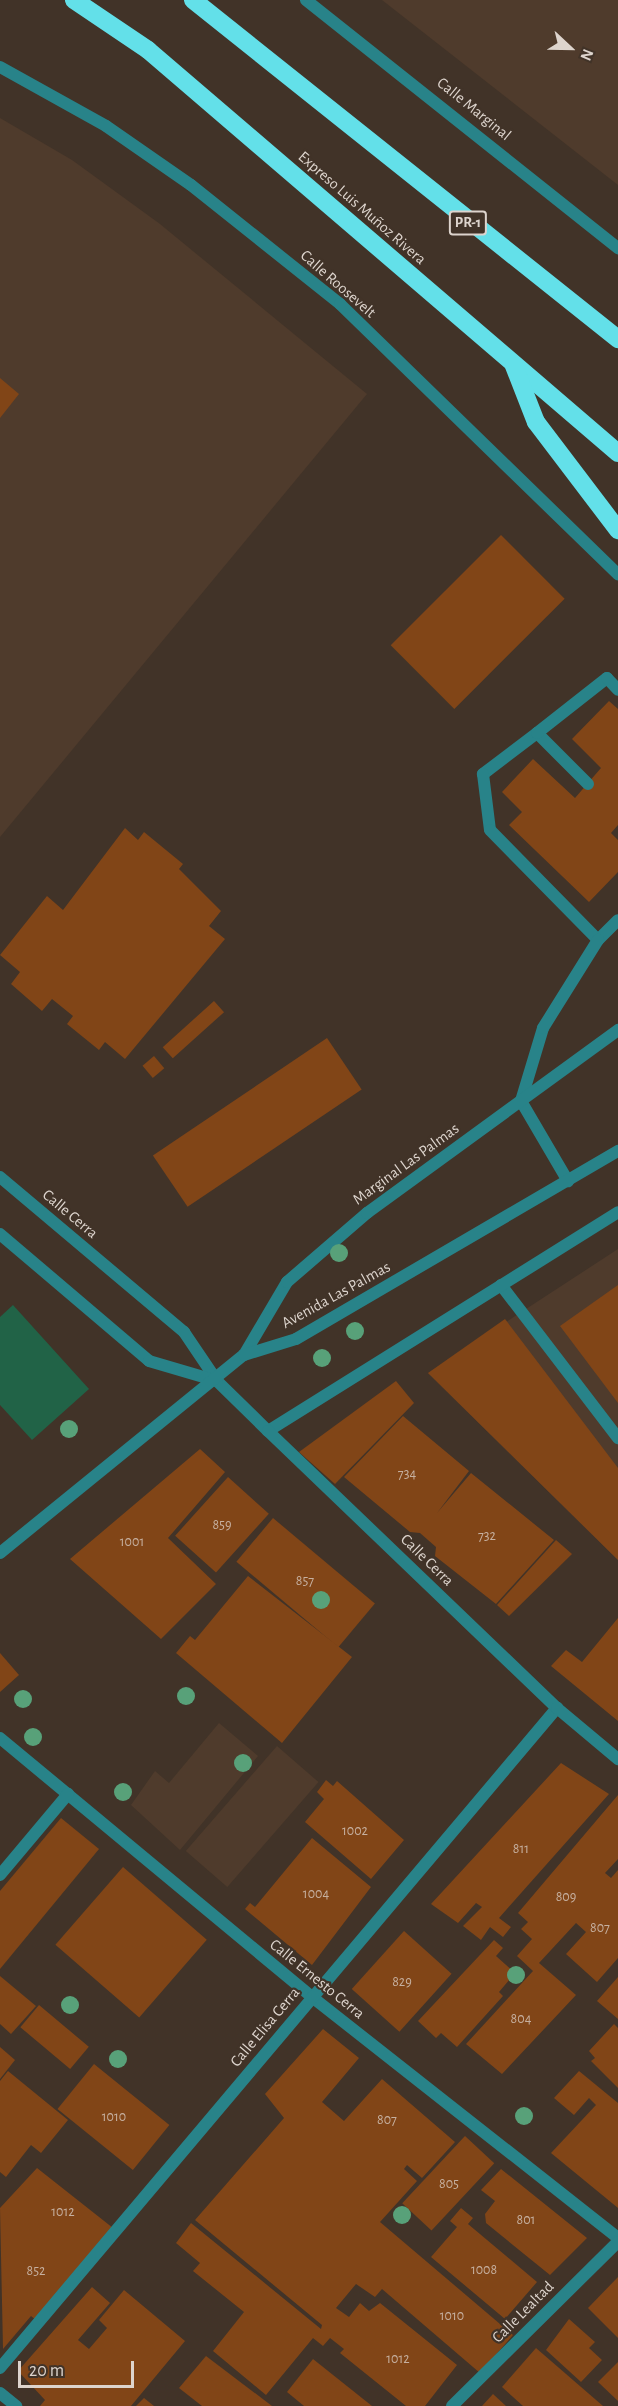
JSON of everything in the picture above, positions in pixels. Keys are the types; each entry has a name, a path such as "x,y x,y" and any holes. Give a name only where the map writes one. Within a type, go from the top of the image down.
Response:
{"highway":[{"name":"Expreso Luis Muñoz Rivera","path":"74,0 148,50 618,453"},
{"name":"PR-1","path":"193,0 618,339"},
{"path":"512,362 536,422 618,530"}],"street":[{"name":"Calle Marginal","path":"306,0 618,248"},
{"name":"Calle Roosevelt","path":"0,67 106,126 191,185 339,304 618,574"},
{"path":"598,940 490,830 483,774 607,678 618,690"},
{"path":"537,733 588,784"},
{"path":"568,1181 521,1101 543,1028 598,940 618,920"},
{"name":"Marginal Las Palmas","path":"244,1355 287,1282 366,1213 618,1030"},
{"name":"Avenida Las Palmas","path":"0,1553 217,1381 244,1355 296,1339 618,1151"},
{"name":"Calle Cerra","path":"0,1177 184,1332 217,1381 557,1708 618,1759"},
{"path":"268,1431 618,1212"},
{"name":"Calle Cerra","path":"0,1234 148,1361 217,1381"},
{"path":"501,1285 618,1438"},
{"name":"Calle Elisa Cerra","path":"0,2368 557,1708"},
{"name":"Calle Ernesto Cerra","path":"0,1738 312,1997 618,2240"},
{"path":"0,1875 68,1794"},
{"name":"Calle Lealtad","path":"452,2406 618,2240"},
{"path":"0,2393 16,2406"}],"shaded area":[{"path":"382,0 618,0 618,185"},
{"path":"0,118 72,160 160,224 367,394 0,837"},
{"path":"618,1249 618,1560 428,1373"},
{"path":"219,1723 258,1756 180,1850 131,1805 155,1771 169,1783"},
{"path":"277,1746 319,1782 227,1887 186,1851"}],"green space":[{"path":"13,1305 89,1389 32,1440 0,1405 0,1317"}],"building":[{"path":"0,378 19,394 0,418"},
{"path":"501,535 565,599 454,709 391,645"},
{"path":"609,701 618,709 618,825 611,833 618,840 618,872 589,902 509,825 522,812 502,792 533,759 575,798 601,768 572,739"},
{"path":"125,828 138,840 144,832 183,864 179,869 221,911 209,926 225,939 125,1059 105,1042 99,1050 67,1024 73,1016 52,999 42,1011 11,984 20,972 0,955 47,896 63,910"},
{"path":"214,1001 224,1012 173,1058 163,1047"},
{"path":"327,1038 362,1089 188,1207 153,1155"},
{"path":"154,1056 164,1068 153,1078 143,1066"},
{"path":"618,1285 618,1403 560,1326"},
{"path":"505,1319 618,1468 618,1560 428,1373"},
{"path":"396,1381 414,1403 335,1484 299,1452"},
{"path":"403,1416 469,1471 437,1513 471,1473 554,1540 496,1604 435,1556 436,1547 420,1533 410,1532 344,1477"},
{"path":"200,1449 225,1472 168,1538 216,1584 161,1639 70,1559"},
{"path":"228,1477 269,1514 216,1573 175,1536"},
{"path":"273,1518 375,1603 338,1647 236,1562"},
{"path":"556,1540 572,1554 509,1616 497,1605"},
{"path":"248,1576 352,1657 282,1743 176,1653 190,1636 195,1640"},
{"path":"618,1618 618,1721 551,1666 566,1650 582,1662"},
{"path":"0,1653 19,1675 0,1692"},
{"path":"561,1763 609,1794 499,1918 511,1927 503,1937 490,1927 481,1940 463,1926 482,1907 476,1903 458,1923 431,1904"},
{"path":"326,1780 333,1786 337,1781 404,1840 371,1879 305,1822 324,1799 317,1792"},
{"path":"618,1795 618,1859 605,1873 611,1878 618,1870 618,1958 597,1982 566,1954 586,1932 576,1923 539,1963 576,1995 502,2074 466,2044 533,1971 517,1956 532,1939 521,1929 528,1922 518,1913"},
{"path":"61,1818 99,1849 0,1969 0,1891"},
{"path":"312,1838 371,1887 312,1965 245,1909 250,1903 255,1907"},
{"path":"123,1867 207,1940 139,2018 55,1945"},
{"path":"404,1931 452,1974 399,2032 352,1989"},
{"path":"494,1940 503,1948 496,1956 515,1973 499,1992 503,1996 457,2047 441,2033 436,2038 418,2021"},
{"path":"0,1976 36,2006 11,2034 0,2024"},
{"path":"618,1977 618,2019 597,2001"},
{"path":"39,2005 89,2047 70,2069 20,2027"},
{"path":"614,2024 618,2028 618,2088 591,2061 595,2058 589,2051"},
{"path":"323,2029 359,2058 322,2102 344,2121 382,2079 455,2142 422,2178 407,2165 404,2169 417,2181 380,2222 513,2335 480,2373 382,2289 375,2297 356,2284 336,2308 349,2317 360,2303 369,2311 380,2303 457,2365 425,2406 406,2406 340,2353 344,2349 330,2338 323,2346 313,2338 266,2395 213,2351 244,2312 193,2271 200,2263 176,2243 191,2223 321,2329 322,2325 195,2220 284,2118 265,2094"},
{"path":"0,2047 15,2060 0,2079"},
{"path":"94,2064 169,2125 133,2170 57,2109"},
{"path":"8,2071 68,2120 41,2153 31,2145 6,2177 0,2172 0,2081"},
{"path":"579,2071 618,2103 618,2208 551,2153 596,2105 589,2098 574,2115 554,2098"},
{"path":"465,2136 494,2163 432,2231 402,2203"},
{"path":"37,2168 113,2228 36,2320 31,2316 3,2349 0,2208"},
{"path":"501,2169 587,2238 550,2275 486,2223 485,2214 495,2201 481,2190"},
{"path":"461,2208 473,2218 468,2224 537,2282 505,2319 431,2257 457,2227 450,2221"},
{"path":"618,2277 618,2338 588,2308"},
{"path":"92,2287 110,2303 78,2340 89,2349 107,2328 99,2320 124,2290 185,2341 131,2406 40,2406 45,2400 18,2371"},
{"path":"569,2319 595,2342 589,2348 602,2360 581,2382 546,2350"},
{"path":"536,2348 603,2406 523,2406 502,2387"},
{"path":"206,2356 272,2406 202,2406 179,2388"},
{"path":"313,2359 372,2406 304,2406 287,2392"},
{"path":"618,2362 618,2401 598,2382"},
{"path":"493,2394 506,2406 482,2406"},
{"path":"144,2398 154,2406 136,2406"}]}
